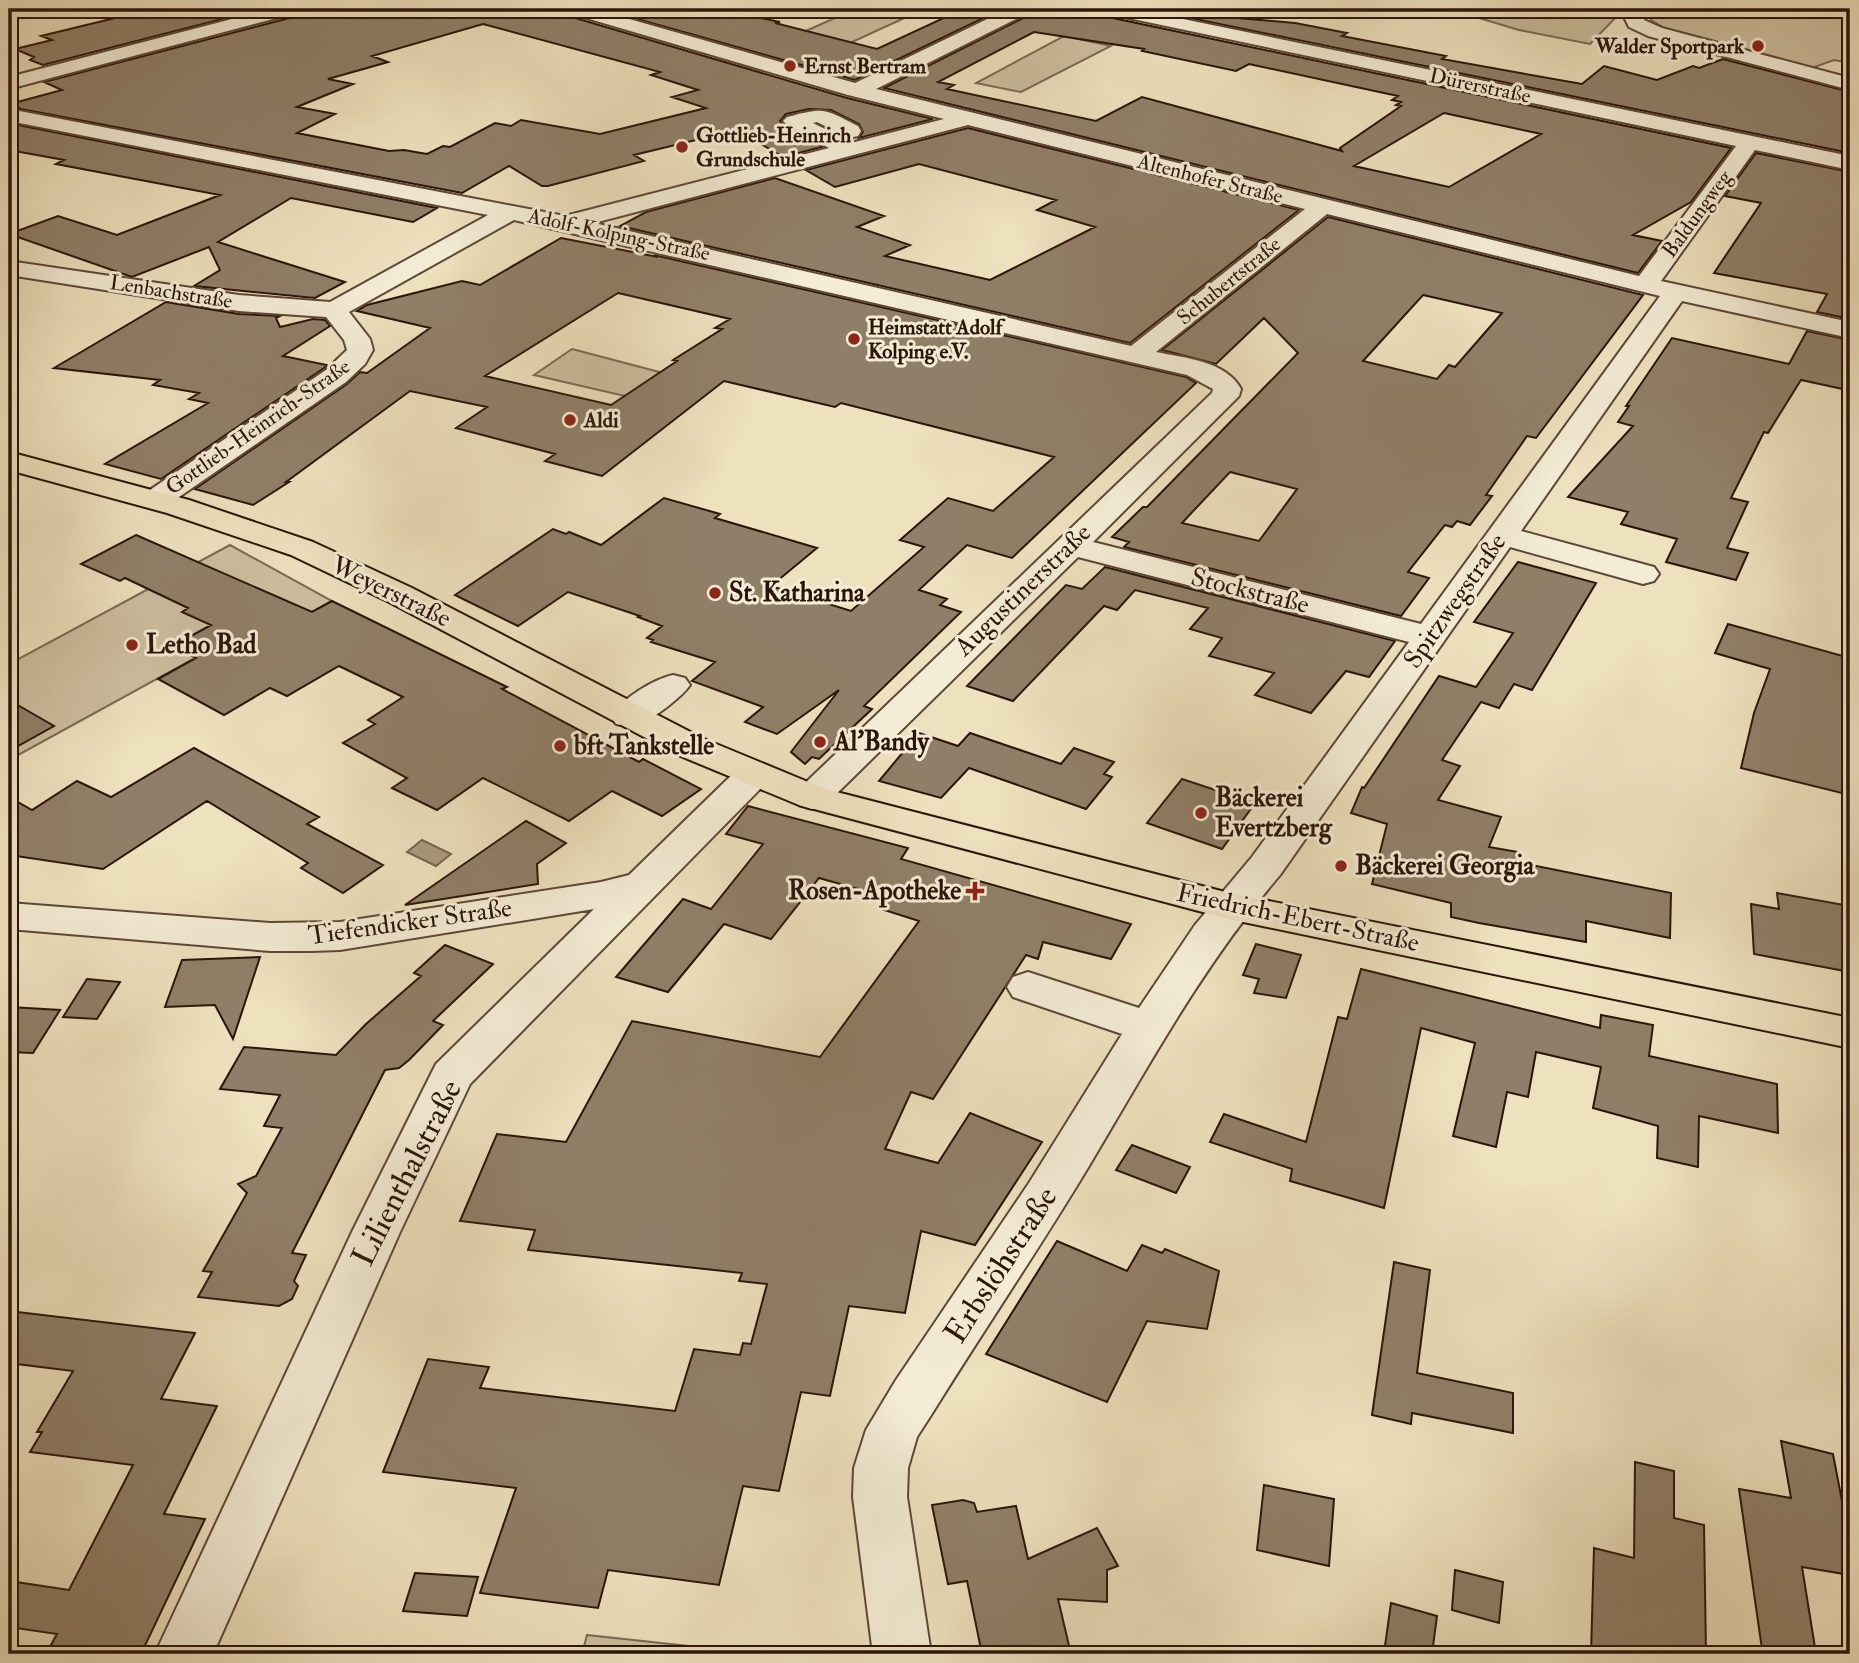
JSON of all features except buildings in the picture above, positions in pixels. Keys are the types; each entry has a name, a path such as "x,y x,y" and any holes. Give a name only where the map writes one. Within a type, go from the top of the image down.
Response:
{"main road":[{"name":"Weyerstraße","path":"9,461 155,500 282,540 416,602 629,716 752,776"},
{"name":"Friedrich-Ebert-Straße","path":"752,776 812,797 1229,906 1850,1032"}],"street":[{"path":"9,83 290,9"},
{"name":"Altenhofer Straße","path":"575,9 855,90 969,119 1644,285 1850,330"},
{"path":"855,90 1022,9"},
{"name":"Dürerstraße","path":"1109,9 1850,163"},
{"path":"1643,9 1634,19 1636,23 1670,36 1850,84"},
{"name":"Adolf-Kolping-Straße","path":"9,115 567,224 1196,369 1223,381"},
{"path":"567,224 969,119"},
{"path":"824,137 848,150"},
{"name":"Baldungweg","path":"1644,285 1750,142"},
{"name":"Schubertstraße","path":"1136,355 1323,206"},
{"path":"334,310 511,212"},
{"name":"Lenbachstraße","path":"9,268 239,303 334,310"},
{"name":"Spitzwegstraße","path":"1229,906 1265,866 1676,292"},
{"name":"Gottlieb-Heinrich-Straße","path":"155,500 335,376 356,358 360,350 356,340 334,310"},
{"name":"Augustinerstraße","path":"812,797 1225,396 1227,388 1223,381"},
{"path":"1501,535 1643,575"},
{"name":"Stockstraße","path":"1069,545 1431,637"},
{"path":"629,716 673,685"},
{"name":"Lilienthalstraße","path":"184,1654 376,1231 453,1076 752,776"},
{"name":"Tiefendicker Straße","path":"9,916 270,937 321,937 601,895 642,885"},
{"name":"Erbslöhstraße","path":"902,1654 880,1497 886,1448 896,1425 1068,1161 1201,944 1229,906"},
{"path":"1028,987 1150,1027"}],"shaded area":[{"path":"855,9 924,9 837,49 790,38"},
{"path":"1449,9 1624,9 1590,44 1519,30"},
{"path":"1653,9 1850,9 1850,63 1834,60 1812,68 1666,29 1651,20 1649,13"},
{"path":"1064,36 1111,46 1021,92 976,83"},
{"path":"572,349 663,373 629,397 534,375"},
{"name":"Letho Bad","path":"230,545 332,601 294,622 246,630 9,760 9,664"},
{"path":"422,840 451,854 436,866 407,852"},
{"path":"587,1635 763,1654 582,1654"}],"place":[{"name":"Walder Sportpark","path":"1758,46"},
{"name":"Ernst Bertram","path":"790,66"},
{"name":"Gottlieb-Heinrich Grundschule","path":"682,147"},
{"name":"Heimstatt Adolf Kolping e.V.","path":"854,339"},
{"name":"Aldi","path":"570,420"},
{"name":"St. Katharina","path":"715,593"},
{"name":"Letho Bad","path":"132,645"},
{"name":"Al'Bandy","path":"820,742"},
{"name":"bft Tankstelle","path":"560,746"},
{"name":"Bäckerei Evertzberg","path":"1201,813"},
{"name":"Bäckerei Georgia","path":"1341,866"},
{"name":"Rosen-Apotheke","path":"975,891"}]}
